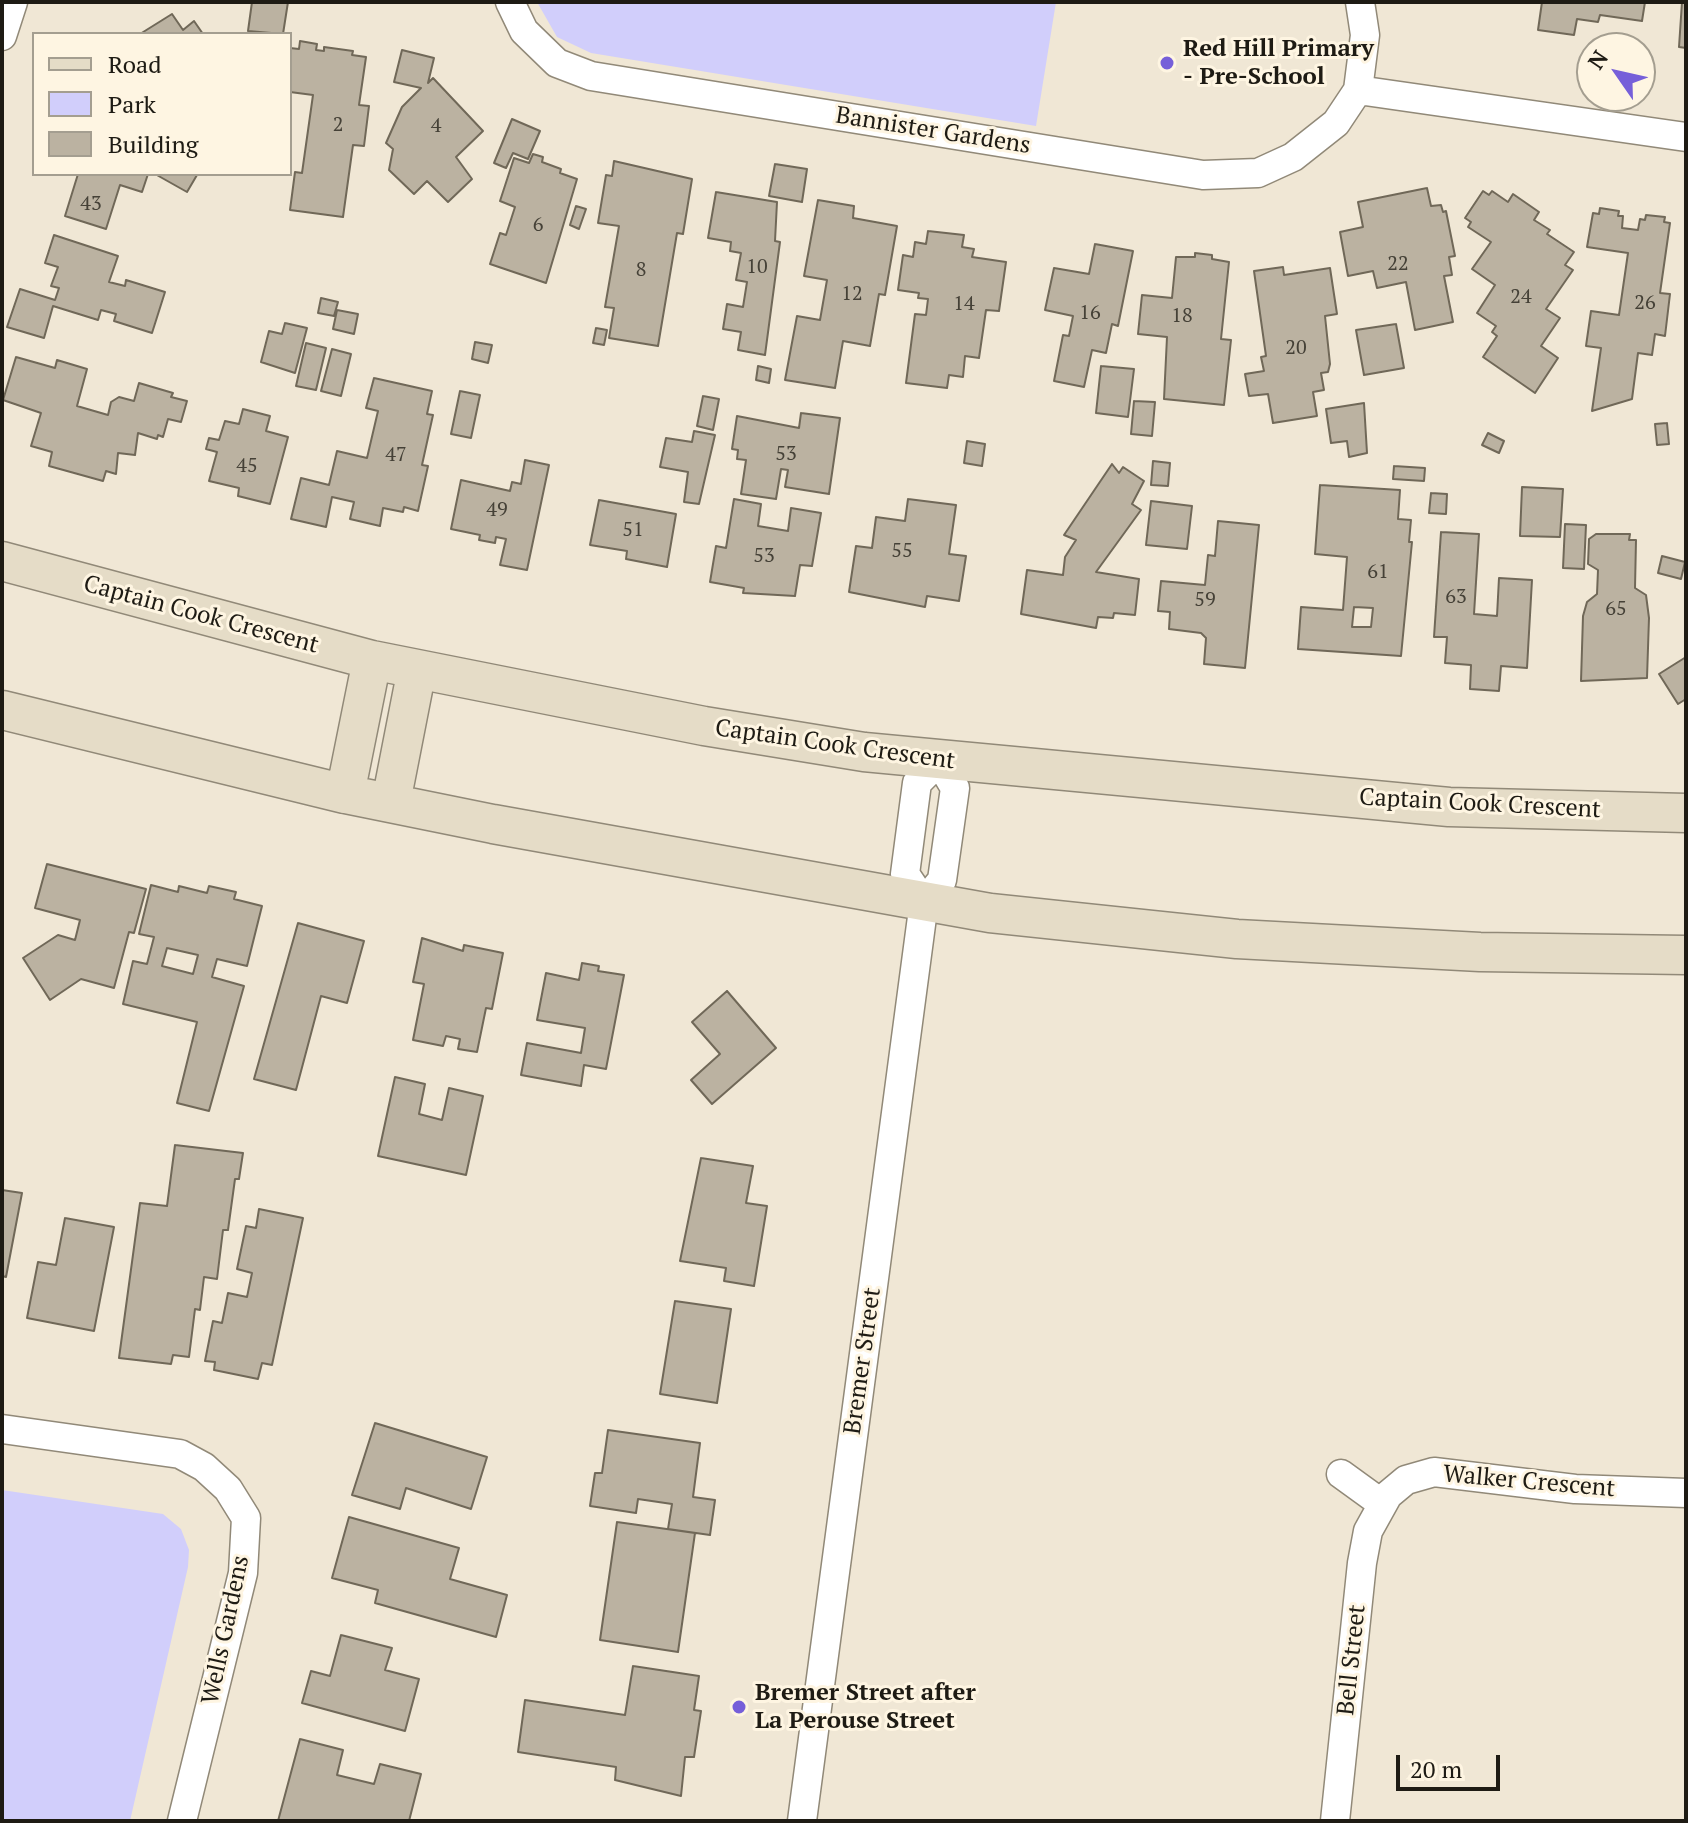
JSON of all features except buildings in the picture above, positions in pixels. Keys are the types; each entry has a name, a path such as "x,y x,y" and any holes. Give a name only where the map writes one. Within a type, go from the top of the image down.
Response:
{"main road":[{"name":"Captain Cook Crescent","path":"2,561 372,660 704,726 939,761 1449,807 1686,813"},
{"path":"345,794 372,660"},
{"path":"391,802 417,669"},
{"path":"2,710 345,794 508,827 924,902 1035,918 1237,939 1480,952 1686,955"}],"street":[{"path":"2,36 13,2"},
{"name":"Bannister Gardens","path":"510,2 524,31 557,63 591,76 1203,175 1258,173 1293,157 1336,123 1358,90 1365,35 1360,2"},
{"path":"1358,90 1686,137"},
{"path":"924,902 905,874 917,783 939,761"},
{"name":"Bremer Street","path":"802,1821 924,902 942,880 955,788 939,761"},
{"name":"Wells Gardens","path":"2,1429 180,1454 204,1467 228,1489 246,1518 243,1573 182,1821"},
{"name":"Walker Crescent","path":"1381,1503 1406,1480 1434,1472 1575,1489 1686,1493"},
{"path":"1341,1474 1381,1503"},
{"name":"Bell Street","path":"1335,1821 1362,1563 1368,1531 1381,1503"}],"green space":[{"path":"537,2 1056,2 1036,126 591,53 557,37"},
{"path":"2,1490 163,1514 181,1529 189,1550 188,1567 130,1821 2,1821"}],"place":[{"name":"Red Hill Primary - Pre-School","path":"1167,63"},
{"name":"Bremer Street after La Perouse Street","path":"739,1707"}]}
